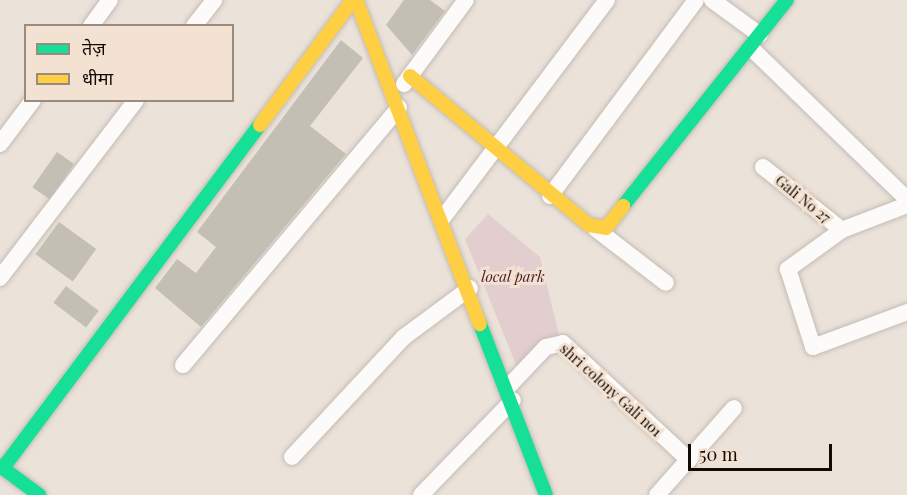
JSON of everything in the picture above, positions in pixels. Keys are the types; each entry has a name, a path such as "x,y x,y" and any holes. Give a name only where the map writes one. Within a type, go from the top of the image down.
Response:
{"street":[{"path":"92,24 110,0"},
{"path":"196,24 214,0"},
{"path":"354,0 470,288 546,495"},
{"path":"35,494 1,467 354,0"},
{"path":"183,365 397,102 410,76 466,0"},
{"path":"442,219 607,0"},
{"path":"550,196 696,0"},
{"path":"712,0 755,41 907,199"},
{"path":"596,229 616,221 787,0"},
{"path":"410,76 550,196 666,283"},
{"path":"0,144 32,102"},
{"path":"0,278 134,102"},
{"name":"Gali No 27","path":"764,167 842,230"},
{"path":"907,206 842,230 788,269 813,347 907,312"},
{"path":"292,457 404,337 470,288"},
{"name":"shri colony Gali no1","path":"510,393 546,347 563,343 688,460"},
{"path":"421,495 510,393"},
{"path":"657,495 734,408"}],"green space":[{"name":"local park","path":"488,214 540,257 559,335 519,372 465,239"}],"building":[{"path":"404,0 430,0 445,11 412,55 386,25"},
{"path":"341,40 363,58 310,126 346,154 201,327 155,288 177,259 196,273 216,247 197,232"},
{"path":"57,152 74,164 50,199 32,187"},
{"path":"59,222 96,249 73,281 35,254"},
{"path":"66,286 99,311 86,327 53,303"}],"traffic: fast":[{"path":"623,206 787,0"},
{"path":"3,468 260,125"},
{"path":"480,324 546,495"},
{"path":"0,466 39,495"}],"traffic: slow":[{"path":"260,125 353,0"},
{"path":"356,0 480,324"},
{"path":"410,76 589,225 606,228 623,206"}]}
